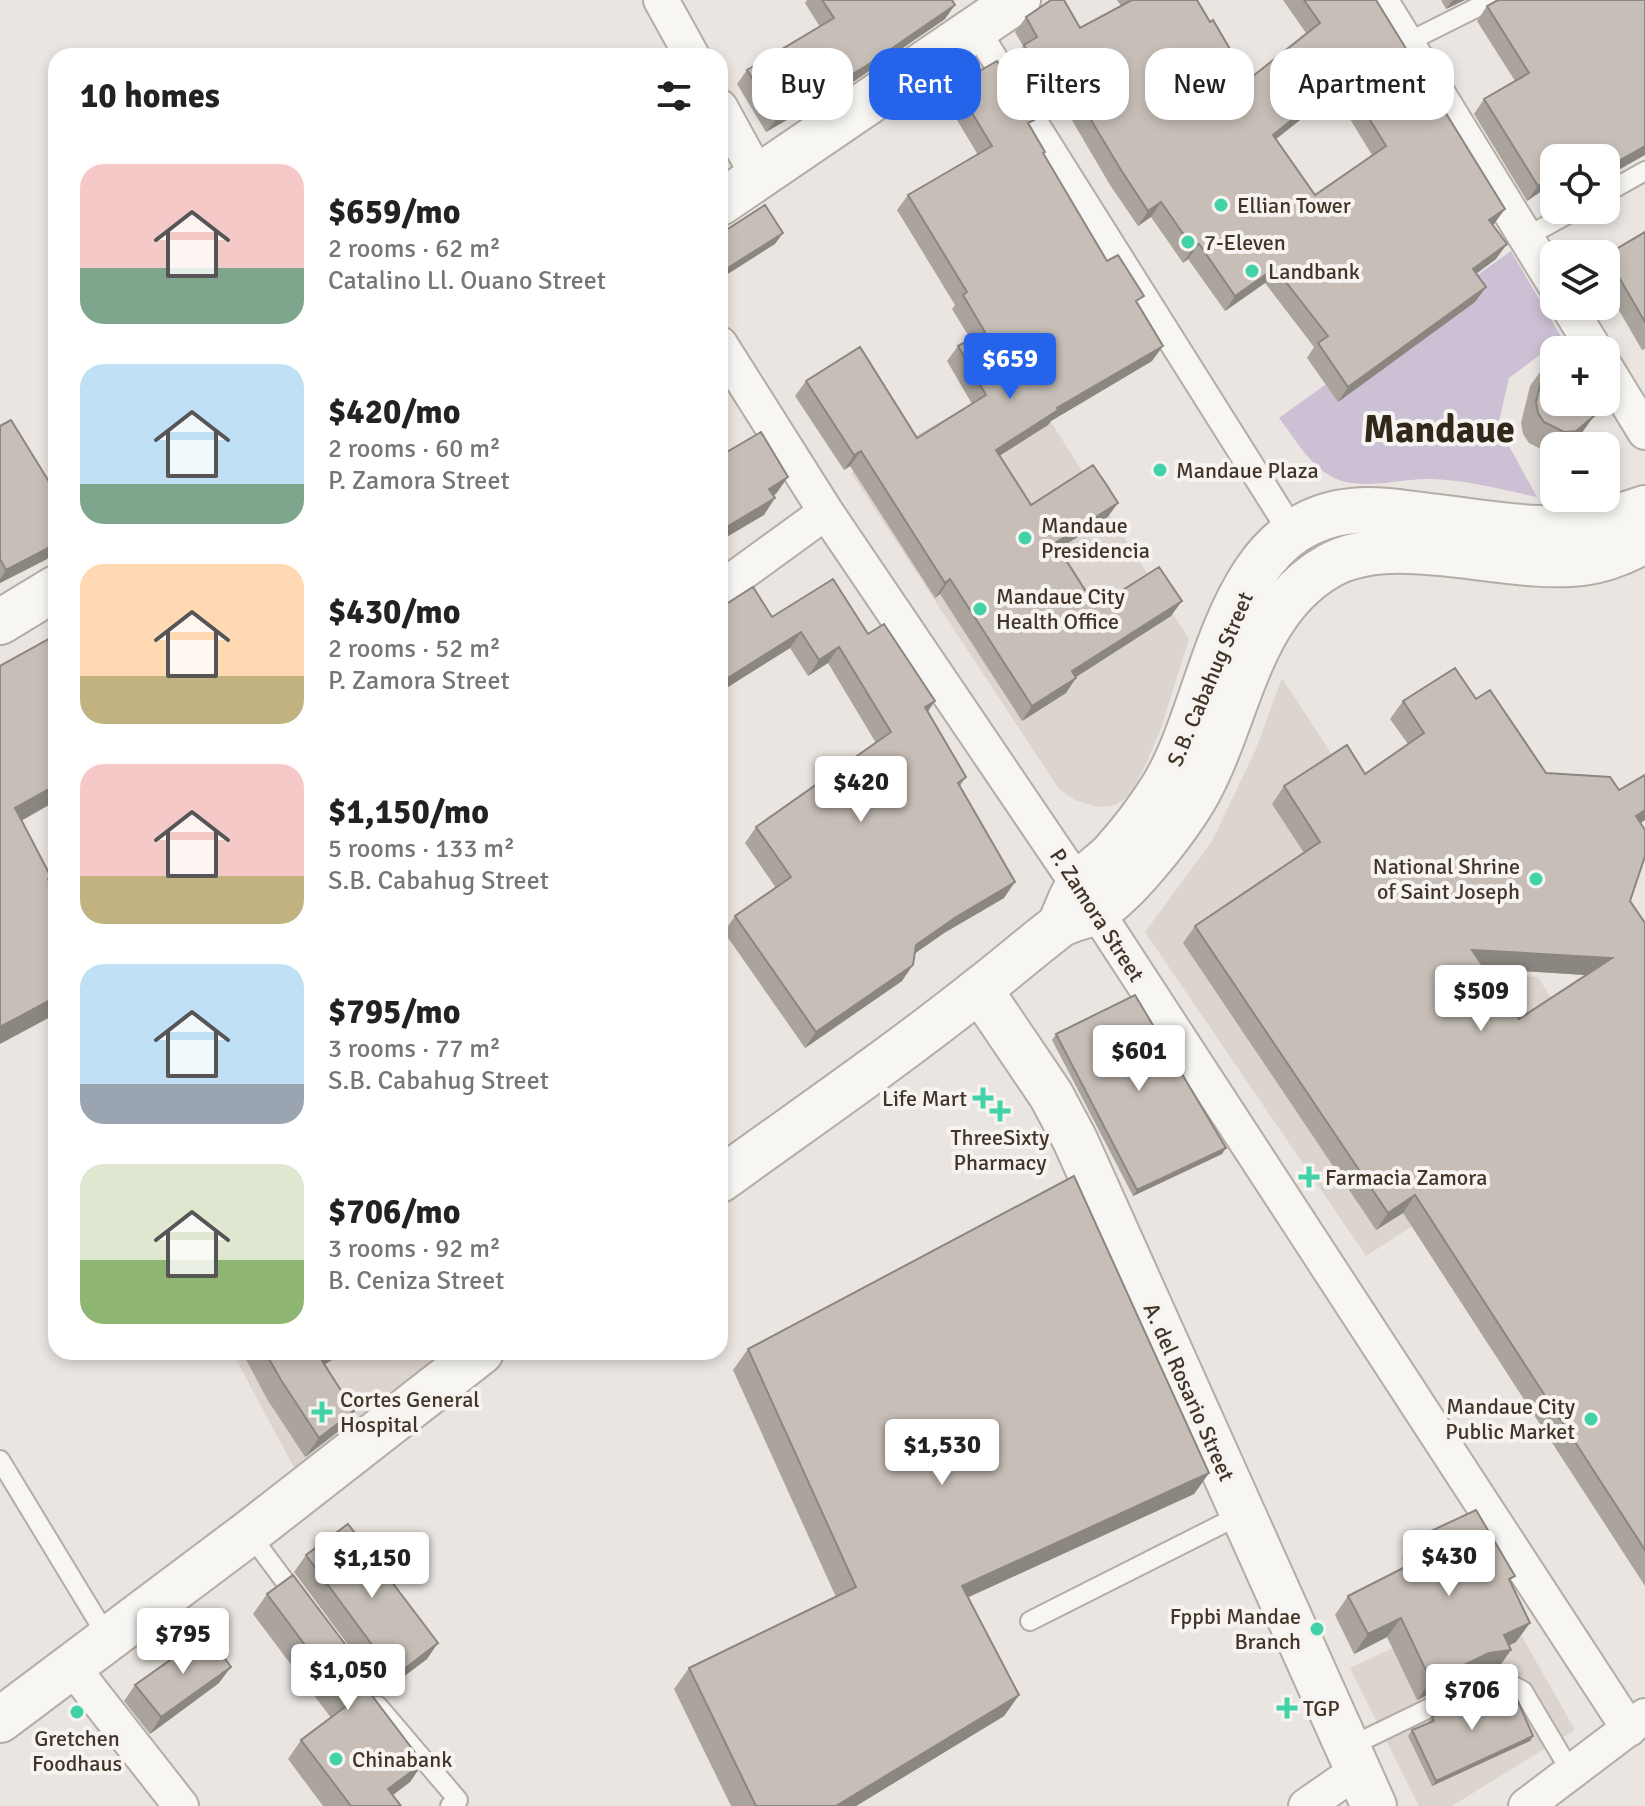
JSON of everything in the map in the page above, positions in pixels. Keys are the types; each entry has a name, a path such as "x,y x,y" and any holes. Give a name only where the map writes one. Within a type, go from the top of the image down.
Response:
{"street":[{"path":"661,0 688,48"},
{"path":"728,198 759,178 966,14 1018,0"},
{"path":"1380,0 1454,136 1540,260"},
{"path":"966,14 1318,573"},
{"path":"728,122 759,178"},
{"name":"P. Zamora Street","path":"728,357 1078,907 1637,1723"},
{"path":"1620,391 1645,432"},
{"name":"S.B. Cabahug Street","path":"1246,628 1258,569 1292,532 1326,515 1355,510 1389,511 1541,528 1602,522 1645,508"},
{"path":"728,583 826,512"},
{"name":"S.B. Cabahug Street","path":"728,1174 980,990 1078,907 1112,854 1163,788 1186,744 1216,650 1288,602 1318,573 1348,559 1393,552 1537,565 1588,562 1645,541"},
{"path":"0,622 48,593"},
{"name":"A. del Rosario Street","path":"980,990 1051,1095 1075,1140 1360,1775"},
{"path":"0,1720 249,1533 471,1360"},
{"path":"72,1667 181,1806"},
{"path":"1526,1806 1637,1723"},
{"path":"1306,1806 1360,1775"}],"lane":[{"path":"1406,43 1492,0"},
{"path":"1620,185 1645,171"},
{"path":"1526,237 1550,224"},
{"path":"0,1460 108,1638"},
{"path":"1030,1621 1244,1513"},
{"path":"249,1533 313,1618"},
{"path":"1360,1775 1481,1683 1497,1681 1523,1691 1571,1772"},
{"path":"367,1692 457,1804"}],"shaded area":[{"path":"1511,251 1540,300 1540,320 1551,320 1561,336 1540,336 1540,355 1509,378 1498,426 1537,497 1445,480 1362,484 1339,480 1305,454 1279,418"},
{"path":"1021,375 1189,639 1160,731 1146,764 1130,795 1116,805 1098,807 1075,800 1059,789 851,473"},
{"path":"1282,678 1475,974 1538,977 1614,1096 1366,1256 1145,932 1212,841 1256,749"},
{"name":"Cortes General Hospital","path":"236,1360 452,1360 296,1471"},
{"path":"1500,1598 1575,1730 1452,1806 1419,1806 1350,1668"}],"building":[{"path":"822,0 952,0 955,5 892,48 869,48 869,64 853,74 853,48 784,48 834,18"},
{"path":"1051,0 1064,0 1080,28 1132,0 1197,0 1229,48 1145,48 1145,120 1254,120 1254,75 1270,63 1270,120 1292,120 1273,135 1315,195 1386,146 1370,120 1450,120 1505,209 1489,220 1507,244 1473,269 1486,287 1348,387 1318,343 1328,336 1275,268 1235,296 1199,244 1193,248 1161,202 1148,211 1121,170 1091,120 1129,120 1129,48 1026,48 1024,45 1037,37 1026,17"},
{"path":"1304,0 1376,0 1406,48 1288,48 1320,23"},
{"path":"1498,0 1645,0 1645,146 1620,160 1620,144 1540,144 1538,186 1484,99 1529,73 1487,6"},
{"path":"997,61 997,120 1034,120 1028,123 1043,153 1107,261 1118,255 1144,296 1136,301 1163,346 1057,408 996,450 1031,505 1093,465 1106,484 1118,503 1055,543 1096,607 1159,567 1182,601 1072,671 1076,678 1032,706 950,579 945,583 861,451 854,455 806,381 860,347 917,438 986,395 958,346 985,332 963,295 967,292 908,195 992,146 976,120 981,120 981,70"},
{"path":"765,205 783,233 728,268 728,229"},
{"path":"1645,232 1645,322 1620,279 1620,247"},
{"path":"1540,386 1540,416 1536,402"},
{"path":"1540,416 1594,416 1576,431 1564,432 1544,422"},
{"path":"11,420 48,480 48,548 6,570 0,559 0,426"},
{"path":"761,432 788,477 769,489 775,498 728,526 728,451"},
{"path":"833,579 868,634 884,624 935,701 925,707 966,777 958,783 1015,882 916,945 913,965 816,1032 735,916 791,877 756,827 891,732 839,647 819,660 801,632 728,678 728,603 753,587 772,617"},
{"path":"48,639 48,789 15,808 48,871 48,1001 0,1027 0,666"},
{"path":"1455,668 1476,699 1490,690 1546,773 1610,777 1619,790 1645,775 1645,810 1636,816 1645,830 1645,856 1630,901 1645,923 1645,1550 1415,1195 1388,1213 1195,926 1320,842 1284,786 1347,745 1365,774 1424,733 1403,701","holes":["1472,950 1612,958 1519,1019"]},
{"path":"1135,995 1226,1148 1137,1190 1056,1034"},
{"path":"1074,1176 1209,1473 962,1586 1019,1695 836,1806 756,1806 689,1668 856,1587 748,1349"},
{"path":"270,1360 322,1360 354,1411 319,1438"},
{"path":"1476,1510 1515,1576 1509,1579 1530,1623 1504,1635 1511,1650 1489,1653 1431,1681 1401,1618 1368,1634 1348,1596 1425,1557 1416,1538"},
{"path":"348,1524 438,1643 395,1676 306,1555"},
{"path":"293,1575 378,1688 370,1693 423,1763 388,1789 401,1806 351,1806 301,1740 349,1704 267,1594"},
{"path":"207,1634 231,1667 161,1717 135,1685"},
{"path":"1501,1688 1514,1692 1533,1736 1436,1781 1412,1730 1434,1721 1432,1717 1488,1689"}],"place":[{"name":"Ellian Tower","path":"1221,205"},
{"name":"7-Eleven","path":"1188,242"},
{"name":"Landbank","path":"1252,271"},
{"name":"Mandaue Plaza","path":"1160,470"},
{"name":"Mandaue Presidencia","path":"1025,538"},
{"name":"Mandaue City Health Office","path":"980,609"},
{"name":"National Shrine of Saint Joseph","path":"1536,879"},
{"name":"Life Mart","path":"983,1098"},
{"name":"ThreeSixty Pharmacy","path":"1000,1111"},
{"name":"Farmacia Zamora","path":"1309,1177"},
{"name":"Cortes General Hospital","path":"322,1412"},
{"name":"Mandaue City Public Market","path":"1591,1419"},
{"name":"Fppbi Mandae Branch","path":"1317,1629"},
{"name":"TGP","path":"1287,1708"},
{"name":"Gretchen Foodhaus","path":"77,1712"},
{"name":"Chinabank","path":"336,1759"}],"district":[{"name":"Mandaue","path":"1439,429"}]}
